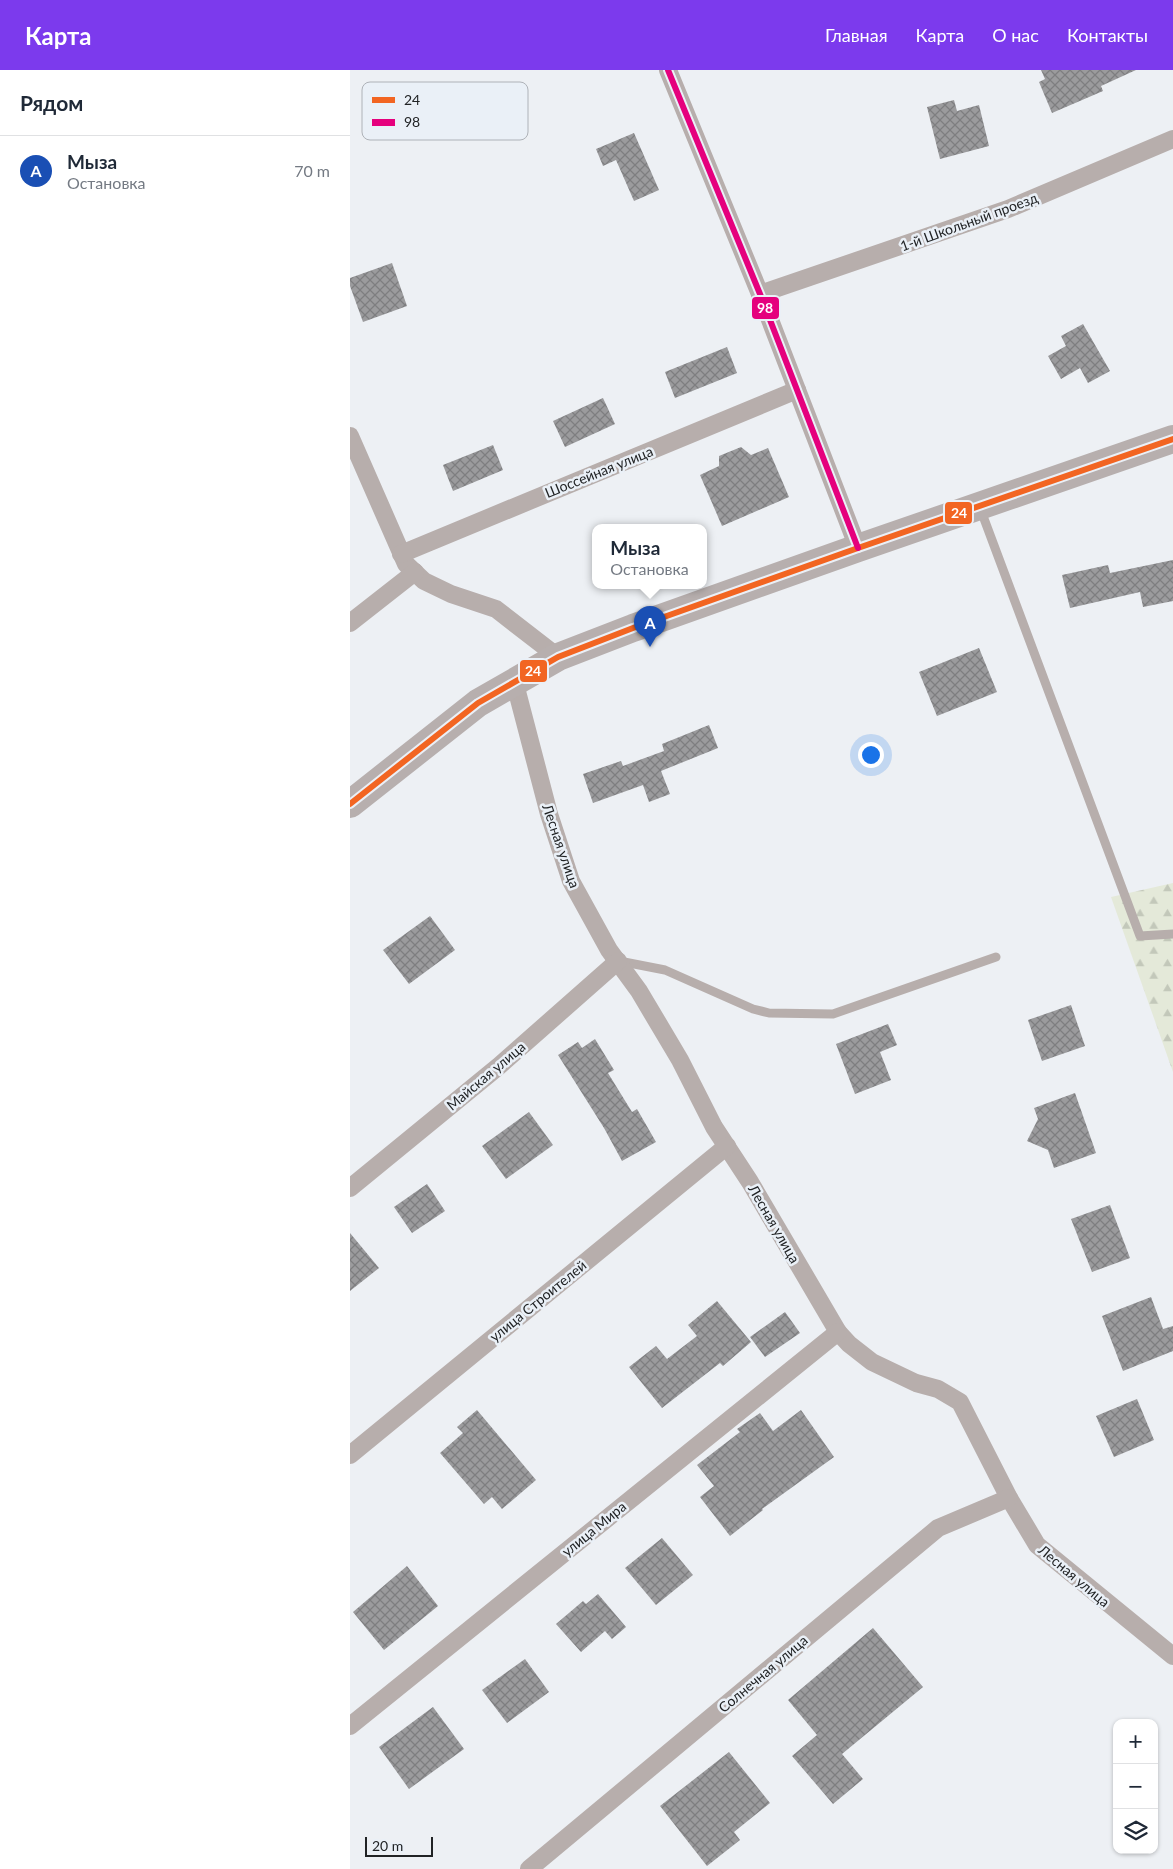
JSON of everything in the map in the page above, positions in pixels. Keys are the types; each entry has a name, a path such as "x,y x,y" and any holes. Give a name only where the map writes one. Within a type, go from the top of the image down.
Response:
{"main road":[{"path":"350,804 478,703 514,680 558,657 633,628 858,548 1173,439"}],"street":[{"path":"668,70 760,294 858,548"},
{"name":"1-й Школьный проезд","path":"760,294 1008,209 1173,139"},
{"name":"Шоссейная улица","path":"402,554 797,390"},
{"path":"350,436 406,564 424,580 451,594 496,609 558,657"},
{"path":"350,623 415,572"},
{"name":"Лесная улица","path":"514,680 549,814 571,881 609,950 618,961 680,1060 714,1127 838,1332 849,1344 872,1362 916,1383 938,1389 960,1402 966,1410 1009,1498 1037,1545 1173,1656"},
{"name":"Майская улица","path":"350,1188 499,1066 618,961"},
{"name":"улица Строителей","path":"350,1455 727,1146"},
{"name":"улица Мира","path":"350,1726 838,1332"},
{"name":"Солнечная улица","path":"529,1869 938,1528 1009,1498"}],"lane":[{"path":"979,506 1140,936 1173,934"},
{"path":"618,961 665,970 753,1009 770,1013 809,1015 833,1014 996,957"}],"green space":[{"path":"1173,883 1173,1072 1111,897"}],"building":[{"path":"1041,70 1136,70 1101,86 1103,91 1052,113 1039,82 1045,79"},
{"path":"954,100 957,111 979,105 989,146 940,159 927,107"},
{"path":"634,133 659,190 634,201 616,160 603,166 596,149"},
{"path":"392,263 407,306 363,322 350,286 350,278"},
{"path":"1083,324 1110,371 1088,383 1080,368 1061,379 1048,356 1066,346 1061,336"},
{"path":"727,347 737,373 675,398 665,372"},
{"path":"603,398 615,424 565,447 553,421"},
{"path":"493,445 503,470 453,491 443,465"},
{"path":"741,447 751,455 768,448 789,497 722,526 700,475 719,466 719,456"},
{"path":"1173,560 1173,601 1143,607 1140,592 1070,608 1062,575 1108,565 1110,573"},
{"path":"979,648 997,692 937,716 919,672"},
{"path":"709,725 718,748 661,771 670,794 649,802 643,785 593,803 583,774 621,761 623,766 664,751 662,744"},
{"path":"430,916 455,950 409,984 383,950"},
{"path":"1071,1005 1085,1046 1042,1061 1028,1020"},
{"path":"888,1024 897,1045 880,1052 891,1080 855,1094 836,1044"},
{"path":"595,1039 614,1070 608,1073 632,1112 637,1109 656,1142 622,1161 604,1128 558,1055 578,1042 582,1048"},
{"path":"1075,1093 1096,1153 1054,1168 1048,1150 1027,1141 1038,1119 1034,1108"},
{"path":"529,1112 553,1145 506,1179 482,1146"},
{"path":"427,1184 445,1211 412,1233 394,1207"},
{"path":"1110,1205 1130,1258 1092,1272 1071,1219"},
{"path":"350,1233 379,1268 350,1291"},
{"path":"1151,1297 1163,1329 1173,1326 1173,1351 1123,1371 1102,1316"},
{"path":"717,1301 751,1342 723,1366 720,1363 662,1408 629,1367 656,1346 667,1359 697,1336 688,1325"},
{"path":"785,1312 800,1333 765,1357 750,1337"},
{"path":"1137,1399 1154,1440 1114,1457 1096,1416"},
{"path":"477,1410 536,1480 502,1509 492,1497 484,1504 440,1453 463,1433 457,1427"},
{"path":"801,1410 834,1457 762,1509 730,1536 700,1497 714,1486 697,1465 740,1432 737,1429 760,1413 773,1431"},
{"path":"662,1538 693,1575 656,1605 625,1568"},
{"path":"407,1566 438,1606 384,1650 353,1612"},
{"path":"598,1594 626,1627 612,1639 605,1631 581,1652 556,1624 583,1601 586,1604"},
{"path":"873,1628 923,1687 842,1754 863,1779 833,1804 792,1756 817,1735 788,1700"},
{"path":"525,1659 549,1692 507,1723 482,1690"},
{"path":"433,1707 464,1749 409,1789 379,1747"},
{"path":"729,1752 770,1803 734,1832 740,1840 707,1866 660,1806"}],"transit line":[{"name":"98","path":"668,70 760,294 858,548"},
{"name":"24","path":"350,804 478,703 558,657 633,628 858,548 1173,439"}],"place":[{"name":"Мыза","path":"650,647"}]}
